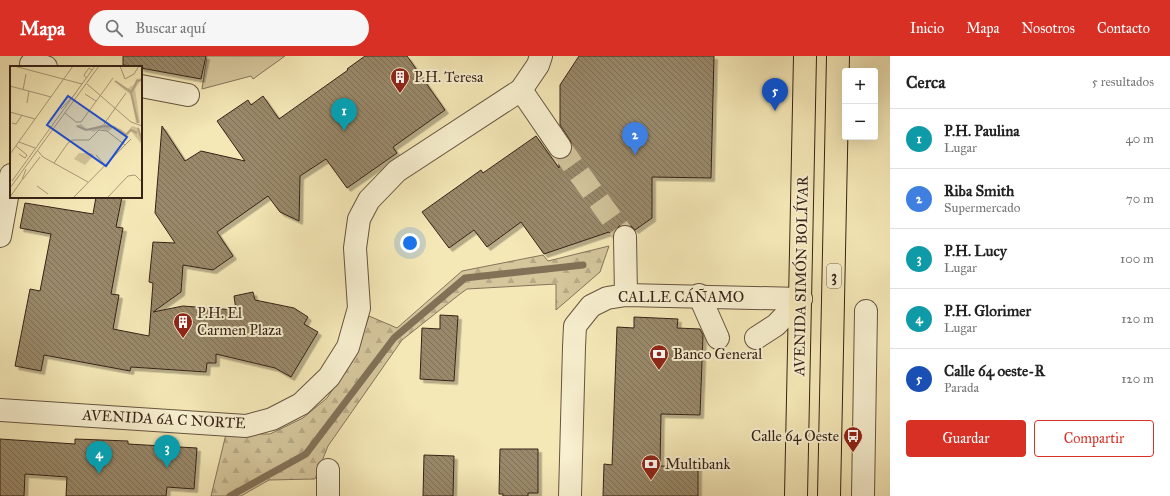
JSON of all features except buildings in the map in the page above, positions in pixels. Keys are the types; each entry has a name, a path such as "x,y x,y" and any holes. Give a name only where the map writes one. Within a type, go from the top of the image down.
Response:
{"main road":[{"name":"AVENIDA SIMÓN BOLÍVAR","path":"796,496 805,56"},
{"name":"3","path":"829,496 838,56"}],"street":[{"name":"AVENIDA 6A C NORTE","path":"0,410 246,426 272,419 301,404 329,377 348,347 359,308 355,248 359,219 369,200 397,171 521,90 538,65 541,56"},
{"path":"142,86 188,95"},
{"path":"521,90 560,147"},
{"path":"0,236 10,181"},
{"path":"625,237 626,295"},
{"name":"CALLE CÁÑAMO","path":"570,496 574,347 576,326 591,306 607,298 626,295 699,295 801,299"},
{"path":"699,295 718,338"},
{"path":"756,338 776,325 801,299"},
{"path":"863,496 866,311"},
{"path":"328,470 328,496"}],"green space":[{"path":"207,56 285,56 253,79 251,76 202,89"},
{"path":"609,246 600,272 556,310 556,284 467,289 460,294 402,340 328,446 315,479 269,480 241,496 211,496 226,434 270,434 303,418 327,398 355,356 369,316 397,328 462,271 543,255 548,261"}],"waterway":[{"path":"230,496 306,454 394,338 465,278 583,265"}],"tunnel":[{"path":"560,147 625,237"}],"place":[{"name":"P.H. Teresa","path":"400,94"},
{"name":"Calle 64 oeste-R","path":"775,111"},
{"name":"P.H. Paulina","path":"344,131"},
{"name":"Riba Smith","path":"635,155"},
{"name":"P.H. El Carmen Plaza","path":"183,339"},
{"name":"Banco General","path":"659,371"},
{"name":"Calle 64 Oeste","path":"853,453"},
{"name":"P.H. Lucy","path":"167,468"},
{"name":"P.H. Glorimer","path":"99,474"},
{"name":"Multibank","path":"651,481"}]}
